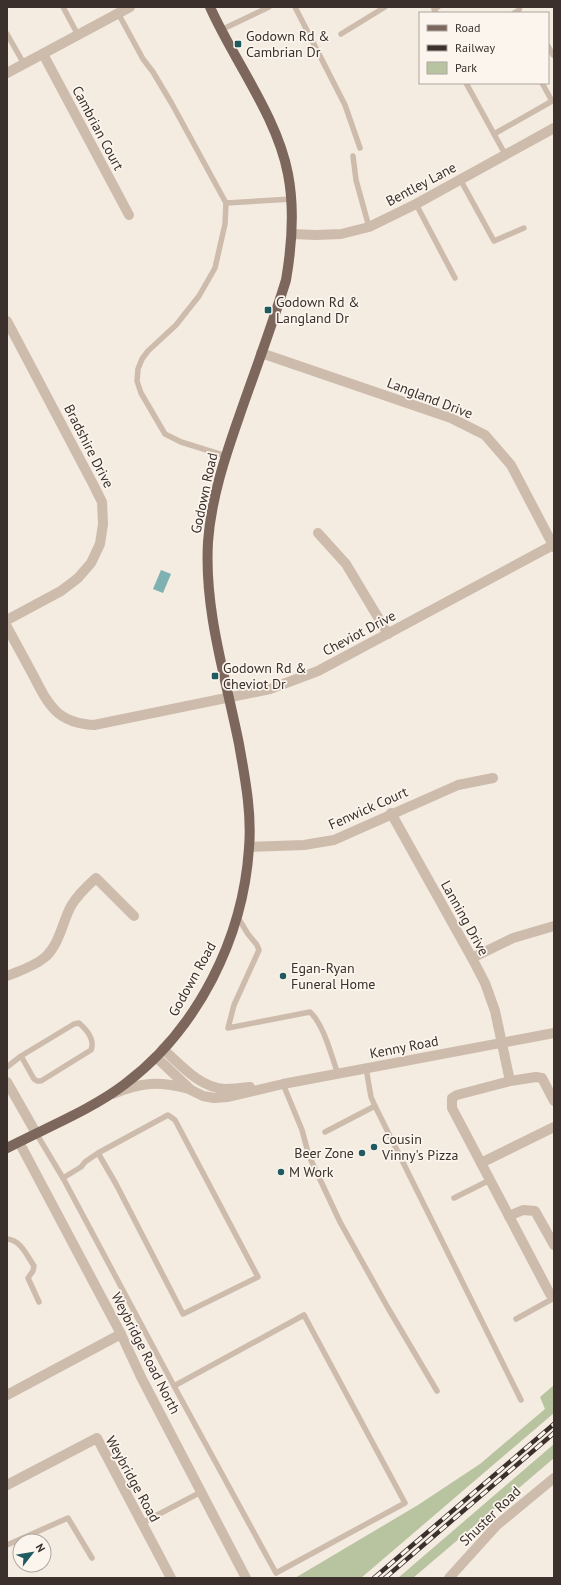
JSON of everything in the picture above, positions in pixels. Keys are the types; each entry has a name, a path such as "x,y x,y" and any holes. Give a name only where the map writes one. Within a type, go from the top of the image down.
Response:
{"main road":[{"name":"Godown Road","path":"156,1057 185,1023 204,994 229,943 246,879 249,847 248,795 213,619 208,571 210,520 226,456 286,280 292,234 292,199 288,173 275,134 266,114 220,30 210,7"},
{"name":"Kenny Road","path":"7,1148 100,1100 124,1085 156,1057"}],"street":[{"path":"7,73 130,7"},
{"name":"Cambrian Court","path":"43,54 129,214"},
{"name":"Bentley Lane","path":"292,234 341,234 369,227 416,204 460,178 554,128"},
{"name":"Bradshire Drive","path":"7,321 94,484 102,502 103,524 100,544 91,563 78,578 61,591 7,620"},
{"name":"Langland Drive","path":"261,353 451,418 485,435 510,465 554,546"},
{"path":"318,533 346,564 388,634"},
{"name":"Cheviot Drive","path":"7,627 48,703 58,714 72,722 94,725 270,689 318,671 554,546"},
{"name":"Fenwick Court","path":"249,847 304,845 334,840 391,813 458,785 493,778"},
{"name":"Lanning Drive","path":"391,813 485,983 495,1011 510,1081"},
{"path":"7,976 45,958 58,936 72,905 87,886 96,878 134,916"},
{"path":"472,958 513,938 554,926"},
{"name":"Kenny Road","path":"100,1100 124,1090 154,1083 171,1084 191,1090 203,1096 214,1098 228,1097 247,1093 260,1088 554,1033"},
{"name":"Kenny Road","path":"163,1050 192,1075 213,1087 224,1089 250,1087 260,1088"},
{"name":"Kenny Road","path":"156,1057 191,1090"},
{"path":"554,1101 542,1078 536,1077 510,1081 457,1095 452,1098 452,1108 550,1294 554,1297"},
{"path":"7,1082 36,1133"},
{"path":"481,1164 554,1127"},
{"name":"Weybridge Road North","path":"20,1142 121,1334 141,1378 246,1578"},
{"path":"509,1216 523,1210 535,1211 554,1245"},
{"path":"7,1395 121,1334"},
{"name":"Weybridge Road","path":"7,1485 97,1438 171,1578"},
{"name":"Shuster Road","path":"449,1578 497,1525 554,1478"}],"lane":[{"path":"63,7 78,35"},
{"path":"220,30 269,7"},
{"path":"295,7 345,105 360,148"},
{"path":"341,34 385,7"},
{"path":"118,13 143,59 153,72 172,104 226,203 224,224 215,268 198,296 176,325 148,351 142,359 138,369 137,381 141,393 165,434 181,442 226,456"},
{"path":"7,34 24,64"},
{"path":"467,84 505,154"},
{"path":"494,134 553,100 543,84"},
{"path":"353,156 356,180 369,227"},
{"path":"460,178 494,241 524,228"},
{"path":"226,203 292,199"},
{"path":"416,204 455,278"},
{"path":"237,916 259,950 234,1005 228,1028 310,1012 316,1018 322,1030 338,1074"},
{"path":"7,1067 21,1056 74,1024 80,1023 92,1039 93,1045 90,1050 41,1081 37,1081 21,1056"},
{"path":"366,1068 371,1096 375,1106 521,1400"},
{"path":"283,1084 302,1130 309,1156 340,1222 437,1391"},
{"path":"325,1132 375,1106"},
{"path":"63,1178 81,1167 85,1162 98,1153 168,1115 175,1120 258,1277 184,1314 116,1184 98,1153"},
{"path":"36,1133 63,1178 174,1386 276,1573 405,1503 304,1316 174,1386"},
{"path":"454,1198 490,1180"},
{"path":"7,1239 14,1239 20,1244 34,1266 33,1271 28,1278 39,1302"},
{"path":"516,1319 554,1297"},
{"path":"142,1523 201,1492"},
{"path":"7,1545 68,1518 92,1558"}],"green space":[{"path":"554,1385 554,1413 361,1578 295,1578 418,1505 480,1464 545,1409 540,1397"},
{"path":"554,1444 554,1458 413,1578 398,1578"}],"water":[{"path":"161,570 171,574 163,593 153,589"}],"railway":[{"path":"374,1578 554,1424"},
{"path":"385,1578 554,1433"}],"place":[{"name":"Godown Rd & Cambrian Dr","path":"238,44"},
{"name":"Godown Rd & Langland Dr","path":"268,310"},
{"name":"Godown Rd & Cheviot Dr","path":"215,676"},
{"name":"Egan-Ryan Funeral Home","path":"283,976"},
{"name":"Cousin Vinny's Pizza","path":"374,1147"},
{"name":"Beer Zone","path":"362,1153"},
{"name":"M Work","path":"281,1172"}]}
